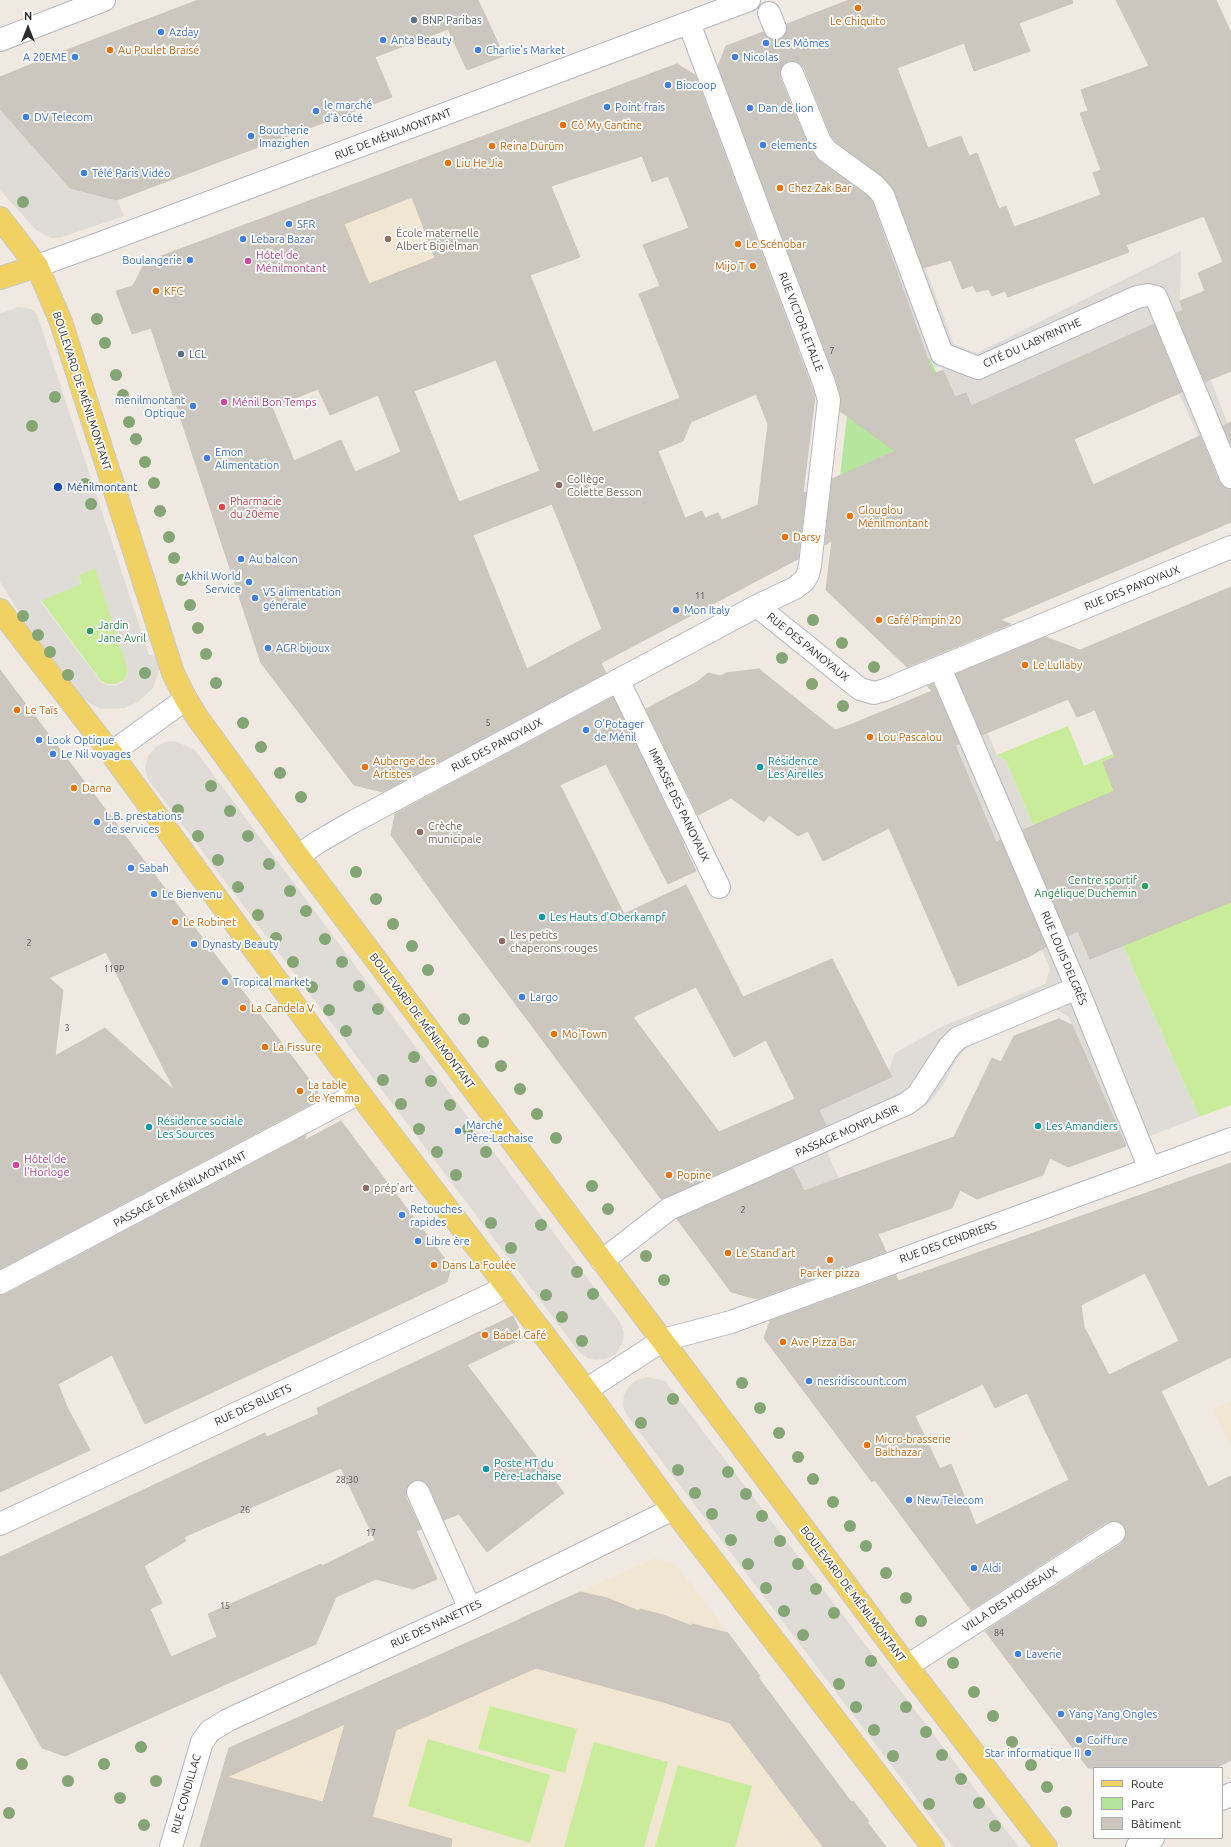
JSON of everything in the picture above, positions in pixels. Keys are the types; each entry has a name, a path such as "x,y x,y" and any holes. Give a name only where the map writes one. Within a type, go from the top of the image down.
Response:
{"main road":[{"name":"BOULEVARD DE MÉNILMONTANT","path":"0,218 36,266 61,322 173,673 186,699 211,738 907,1666 1046,1847"},
{"path":"0,278 36,266"},
{"path":"0,610 111,753 359,1093 586,1390 673,1509 933,1847"}],"street":[{"path":"0,40 104,0"},
{"name":"RUE DE MÉNILMONTANT","path":"36,266 749,0"},
{"name":"RUE VICTOR LETALLE","path":"689,23 824,383 829,400 808,574 804,581 795,588 757,606"},
{"name":"CITÉ DU LABYRINTHE","path":"792,73 820,142 827,151 875,186 883,195 942,354 978,368 1137,297 1148,295 1156,297 1231,477"},
{"name":"RUE DES PANOYAUX","path":"298,856 318,842 351,823 757,606 860,689 874,693 940,668 1231,547"},
{"name":"RUE LOUIS DELGRÈS","path":"940,668 1077,988 1147,1162"},
{"name":"IMPASSE DES PANOYAUX","path":"618,680 719,887"},
{"path":"111,753 186,699"},
{"name":"PASSAGE MONPLAISIR","path":"602,1260 669,1209 906,1104 917,1096 949,1047 958,1038 1077,988"},
{"name":"PASSAGE DE MÉNILMONTANT","path":"0,1283 359,1093"},
{"name":"RUE DES CENDRIERS","path":"663,1340 731,1322 1231,1139"},
{"name":"RUE DES BLUETS","path":"0,1524 506,1285"},
{"path":"586,1390 663,1340"},
{"path":"418,1492 470,1608"},
{"name":"RUE DES NANETTES","path":"202,1742 210,1731 228,1720 470,1608 673,1509"},
{"name":"VILLA DES HOUSEAUX","path":"907,1666 1114,1533"},
{"name":"RUE CONDILLAC","path":"171,1847 202,1742"},
{"path":"1137,1847 1151,1839"}],"shaded area":[{"path":"784,25 810,92 812,91 827,133 885,177 895,187 954,344 977,353 1181,251 1180,301 1231,432 1231,518 1205,452 1149,326 971,406 955,397 943,369 941,367 934,367 930,358 928,359 869,196 856,192 815,159 766,31"},
{"path":"0,109 55,170 117,200 124,216 59,238 51,238 36,230 0,190"},
{"name":"École maternelle Albert Bigielman","path":"429,157 465,246 380,308 369,284 336,295 299,205"},
{"path":"18,307 32,309 37,314 149,655 159,656 160,669 153,688 138,702 125,708 101,709 83,699 28,626 0,582 0,314","holes":["95,568 128,670 124,681 115,686 107,685 101,682 40,601 81,584 78,576"]},
{"path":"964,677 997,755 1006,761 1090,959 1123,946 1199,1117 1119,1148 1104,1098 1068,1016 1055,1009 969,1047 958,1057 941,1088 927,1105 913,1113 827,1152 840,1181 743,1210 688,1234 661,1199 826,1127 819,1110 892,1078 889,1070 895,1053 941,1027 1045,984 1050,969 931,691"},
{"path":"175,741 195,750 620,1322 624,1333 622,1344 616,1354 605,1359 595,1360 587,1358 579,1352 148,779 145,768 148,756 156,747 165,742"},
{"path":"648,1377 665,1381 1019,1847 953,1847 626,1414 623,1405 624,1395 630,1385 638,1379"},
{"path":"1231,1401 1231,1447 1213,1410"},
{"path":"655,1558 674,1563 700,1595 760,1676 758,1677 852,1802 853,1801 869,1821 868,1823 886,1847 201,1847 229,1748"}],"green space":[{"path":"930,358 957,421 840,476 847,416 905,370"},
{"name":"Jardin Jane Avril","path":"95,566 128,669 124,680 115,684 107,684 101,681 40,599 81,583 78,575"},
{"name":"Centre sportif Angélique Duchemin","path":"1231,704 1231,1105 1199,1117 1123,946 1090,959 1006,761 997,755 1068,726 1084,766"},
{"path":"490,1706 577,1729 565,1773 478,1749"},
{"path":"428,1739 550,1775 530,1843 408,1806"},
{"path":"594,1742 668,1762 644,1847 564,1847"},
{"path":"678,1765 752,1786 735,1847 655,1847"}],"building":[{"path":"198,0 478,0 504,56 467,70 448,29 375,57 392,97 117,200 70,188 0,109 0,77"},
{"path":"849,0 1072,0 1073,3 1019,23 1030,51 974,71 964,43 897,68 928,148 961,136 969,156 977,153 999,209 1006,206 1014,227 1101,195 1093,173 1101,170 1080,113 1088,111 1081,90 1149,66 1116,0 1216,0 1231,33 1231,371 1205,382 1176,313 1183,310 1180,301 1205,291 1198,273 1223,262 1204,216 1126,245 1129,252 1008,297 1005,291 992,296 989,289 976,292 973,285 962,289 951,260 923,268 893,187 882,176 836,142 831,136 804,68 800,63 788,61 782,66 780,78 810,150 819,161 867,195 872,202 933,374 943,370 955,397 966,393 971,406 1154,324 1182,392 1074,439 1093,485 1200,436 1219,482 1224,487 1231,489 1231,522 1000,620 1011,624 907,667 826,590 832,541 825,545 832,479 895,451 840,411 841,397 836,379 718,66 726,46 763,32 768,38 779,40 785,35 787,24"},
{"path":"677,64 695,75 815,396 803,493 806,492 798,559 601,663 606,673 383,792 354,785 261,663 151,328 132,334 116,291 133,286 145,262","holes":["642,156 652,182 668,176 689,228 643,245 660,286 639,294 680,398 593,432 530,275 580,257 551,186","412,197 435,258 369,284 344,224","496,360 540,471 459,502 414,391","318,389 330,415 378,395 401,452 355,472 341,440 294,461 272,407","756,394 768,424 758,505 722,520 718,513 705,518 702,511 685,518 658,451 683,441 691,422","552,504 602,629 527,669 473,535"]},
{"path":"1231,422 1231,444 1223,426"},
{"path":"1231,587 1231,902 1090,959 1078,931 1068,936 1023,830 1114,791 1103,762 1115,757 1095,710 1077,717 1068,699 982,735 956,674 1045,637 1080,650"},
{"path":"759,669 835,730 932,691 927,686 933,684 959,744 955,745 996,842 1000,840 1046,947 1028,957 958,986 889,828 823,861 808,831 798,836 769,815 764,822 731,798 698,815 646,709 697,682 708,673 721,676 726,673"},
{"path":"0,670 318,1091 315,1102 0,1269","holes":["106,952 175,1091 105,1028 55,1056 63,990 49,978"]},
{"path":"613,697 696,871 668,884 606,764 560,785 624,914 686,885 743,997 832,959 892,1077 819,1110 826,1126 661,1199 391,835 395,814","holes":["696,987 734,1057 766,1040 795,1099 719,1132 633,1017"]},
{"name":"Les Amandiers","path":"1059,1019 1072,1025 1126,1146 1068,1167 1050,1158 1043,1175 977,1199 960,1190 952,1208 878,1234 886,1252 757,1299 731,1292 677,1219 793,1168 804,1191 954,1137 992,1058 1001,1062 1014,1036"},
{"path":"341,1121 451,1267 447,1282 145,1424 112,1355 58,1384 67,1407 90,1450 0,1492 0,1295 6,1294 306,1135 305,1140"},
{"path":"1231,1163 1231,1357 1161,1391 1208,1487 1231,1476 1231,1760 1218,1767 1088,1768 985,1631 1121,1544 1125,1539 1126,1533 1124,1526 1120,1522 1107,1522 971,1610 875,1480 872,1482 764,1338 770,1321 896,1275 898,1281","holes":["1145,1273 1179,1341 1109,1375 1084,1327 1081,1305","983,1384 995,1408 1027,1393 1069,1480 976,1525 951,1464 940,1469 915,1416"]},
{"path":"513,1316 523,1338 467,1365 564,1493 487,1552 459,1514 444,1520 426,1482 420,1480 413,1481 408,1484 406,1497 421,1529 416,1531 437,1579 413,1589 376,1579 336,1597 316,1644 65,1756 42,1748 0,1672 0,1557 265,1433 267,1437 319,1414 317,1408","holes":["341,1468 375,1540 322,1566 321,1564 208,1614 217,1637 171,1657 150,1609 162,1603 144,1566 186,1541 184,1537"]},
{"path":"580,1592 607,1598 639,1611 640,1609 666,1616 692,1626 692,1624 728,1633 760,1676 758,1677 852,1803 853,1801 869,1821 867,1822 886,1847 823,1847 730,1723 663,1702 536,1668 396,1730 372,1817 452,1839 451,1847 200,1847 229,1748","holes":["345,1724 323,1802 227,1777"]}],"tunnel":[{"path":"775,28 792,73"}],"place":[{"name":"Le Chiquito","path":"858,8"},
{"name":"BNP Paribas","path":"414,20"},
{"name":"Azday","path":"161,32"},
{"name":"Anta Beauty","path":"383,40"},
{"name":"Les Mômes","path":"766,43"},
{"name":"Au Poulet Braisé","path":"110,50"},
{"name":"Charlie's Market","path":"478,50"},
{"name":"A 20EME","path":"75,57"},
{"name":"Nicolas","path":"735,57"},
{"name":"Biocoop","path":"668,85"},
{"name":"Point frais","path":"607,107"},
{"name":"Dan de lion","path":"750,108"},
{"name":"le marché d'à côté","path":"316,111"},
{"name":"DV Telecom","path":"26,117"},
{"name":"Cô My Cantine","path":"563,125"},
{"name":"Boucherie Imazighen","path":"251,136"},
{"name":"elements","path":"763,145"},
{"name":"Reina Dürüm","path":"492,146"},
{"name":"Liu He Jia","path":"448,163"},
{"name":"Télé Paris Vidéo","path":"84,173"},
{"name":"Chez Zak Bar","path":"780,188"},
{"name":"SFR","path":"289,224"},
{"name":"Lebara Bazar","path":"243,239"},
{"name":"École maternelle Albert Bigielman","path":"388,239"},
{"name":"Le Scénobar","path":"738,244"},
{"name":"Boulangerie","path":"190,260"},
{"name":"Hótel de Ménilmontant","path":"248,261"},
{"name":"Mijo T","path":"753,266"},
{"name":"KFC","path":"156,291"},
{"name":"LCL","path":"181,354"},
{"name":"Ménil Bon Temps","path":"224,402"},
{"name":"menilmontant Optique","path":"193,406"},
{"name":"Emon Alimentation","path":"207,458"},
{"name":"Collège Colette Besson","path":"559,485"},
{"name":"Ménilmontant","path":"58,487"},
{"name":"Pharmacie du 20ème","path":"222,507"},
{"name":"Glouglou Ménilmontant","path":"850,516"},
{"name":"Darsy","path":"785,537"},
{"name":"Au balcon","path":"241,559"},
{"name":"Akhil World Service","path":"249,582"},
{"name":"VS alimentation générale","path":"255,598"},
{"name":"Mon Italy","path":"676,610"},
{"name":"Café Pimpin 20","path":"879,620"},
{"name":"Jardin Jane Avril","path":"90,631"},
{"name":"AGR bijoux","path":"268,648"},
{"name":"Le Lullaby","path":"1025,665"},
{"name":"Le Taïs","path":"17,710"},
{"name":"O’Potager de Ménil","path":"586,730"},
{"name":"Lou Pascalou","path":"870,737"},
{"name":"Look Optique","path":"39,740"},
{"name":"Le Nil voyages","path":"53,754"},
{"name":"Auberge des Artistes","path":"365,767"},
{"name":"Résidence Les Airelles","path":"760,767"},
{"name":"Darna","path":"74,788"},
{"name":"L.B. prestations de services","path":"97,822"},
{"name":"Crèche municipale","path":"420,832"},
{"name":"Sabah","path":"131,868"},
{"name":"Centre sportif Angélique Duchemin","path":"1145,886"},
{"name":"Le Bienvenu","path":"154,894"},
{"name":"Les Hauts d'Oberkampf","path":"542,917"},
{"name":"Le Robinet","path":"175,922"},
{"name":"Les petits chaperons rouges","path":"502,941"},
{"name":"Dynasty Beauty","path":"194,944"},
{"name":"Tropical market","path":"225,982"},
{"name":"Largo","path":"522,997"},
{"name":"La Candela V","path":"243,1008"},
{"name":"Mo'Town","path":"554,1034"},
{"name":"La Fissure","path":"265,1047"},
{"name":"La table de Yemma","path":"300,1091"},
{"name":"Les Amandiers","path":"1038,1126"},
{"name":"Résidence sociale Les Sources","path":"149,1127"},
{"name":"Marché Père-Lachaise","path":"458,1131"},
{"name":"Hôtel de l'Horloge","path":"16,1165"},
{"name":"Popine","path":"669,1175"},
{"name":"prép'art","path":"366,1188"},
{"name":"Retouches rapides","path":"402,1215"},
{"name":"Libre ère","path":"418,1241"},
{"name":"Le Stand'art","path":"728,1253"},
{"name":"Parker pizza","path":"830,1260"},
{"name":"Dans La Foulée","path":"434,1265"},
{"name":"Babel Café","path":"485,1335"},
{"name":"Ave Pizza Bar","path":"783,1342"},
{"name":"nesridiscount.com","path":"809,1381"},
{"name":"Micro-brasserie Balthazar","path":"867,1445"},
{"name":"Poste HT du Père-Lachaise","path":"486,1469"},
{"name":"New Telecom","path":"909,1500"},
{"name":"Aldi","path":"974,1568"},
{"name":"Laverie","path":"1018,1654"},
{"name":"Yang Yang Ongles","path":"1061,1714"},
{"name":"Coiffure","path":"1079,1740"},
{"name":"Star informatique II","path":"1088,1753"}]}
